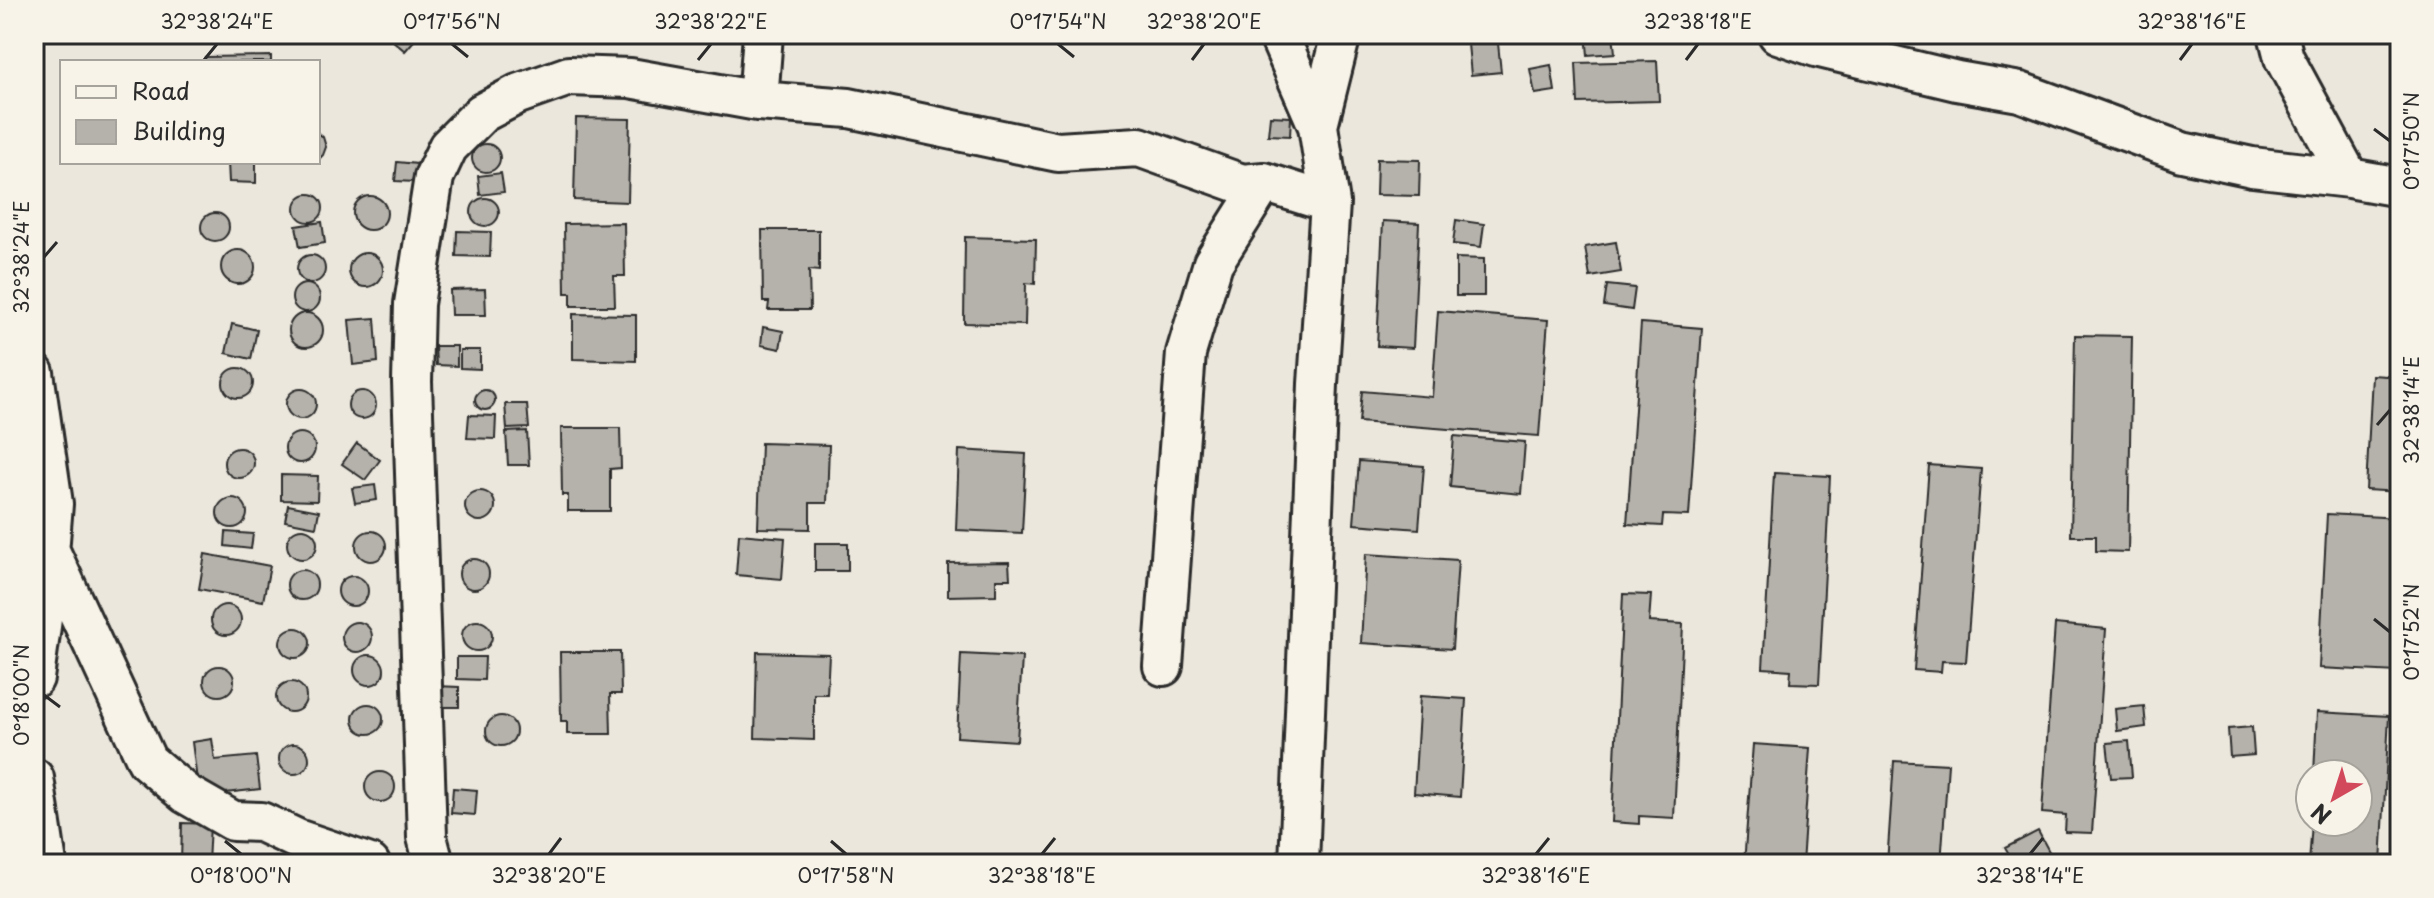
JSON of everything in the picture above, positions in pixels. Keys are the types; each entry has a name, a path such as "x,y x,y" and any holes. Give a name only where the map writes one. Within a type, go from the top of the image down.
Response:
{"street":[{"path":"758,101 763,34"},
{"path":"1278,34 1318,126 1330,203 1317,400 1299,864"},
{"path":"1318,126 1341,34"},
{"path":"1778,34 1816,47 1944,78 2020,92 2182,152 2252,167 2400,187"},
{"path":"2278,34 2284,58 2349,178"},
{"path":"434,864 427,837 412,382 414,304 434,177 448,147 482,113 518,94 569,76 630,78 758,101 849,108 1058,152 1139,147 1242,184 1264,182 1330,203"},
{"path":"1163,666 1186,353 1213,263 1264,182"},
{"path":"34,373 53,504 34,678"},
{"path":"49,549 147,761 186,794 233,821 261,822 297,839 370,864"},
{"path":"34,778 47,864"}],"building":[{"path":"385,34 420,34 405,51"},
{"path":"1467,34 1497,34 1501,72 1471,75"},
{"path":"1586,34 1613,34 1615,53 1588,55"},
{"path":"271,56 271,60 205,60 205,57"},
{"path":"1657,61 1659,101 1578,103 1576,63"},
{"path":"1551,65 1555,91 1535,94 1530,69"},
{"path":"1270,116 1291,117 1290,136 1268,135"},
{"path":"576,118 630,119 628,202 574,200"},
{"path":"320,135 326,147 320,158"},
{"path":"486,144 496,148 500,158 496,168 486,172 476,168 472,158 476,148"},
{"path":"1377,159 1420,160 1419,196 1376,195"},
{"path":"397,162 417,164 416,182 395,181"},
{"path":"228,164 256,164 256,183 229,182"},
{"path":"501,173 504,192 480,195 478,176"},
{"path":"309,194 319,198 323,208 319,218 309,222 299,218 295,208 299,198"},
{"path":"370,196 382,201 387,213 382,225 370,230 358,225 353,213 358,201"},
{"path":"485,198 495,202 499,212 495,222 485,226 475,222 471,212 475,202"},
{"path":"215,213 225,217 229,227 225,237 215,241 205,237 201,227 205,217"},
{"path":"1456,220 1484,224 1481,247 1453,244"},
{"path":"1383,221 1419,223 1413,348 1377,346"},
{"path":"322,222 325,243 300,247 296,226"},
{"path":"624,223 625,276 614,276 615,306 571,306 571,293 565,293 564,224"},
{"path":"762,230 819,230 819,271 809,270 810,310 768,310 769,302 763,302"},
{"path":"457,231 491,232 490,257 456,256"},
{"path":"965,237 1036,239 1035,284 1026,283 1025,325 964,323"},
{"path":"1616,242 1621,272 1590,277 1585,247"},
{"path":"238,250 250,255 255,267 250,279 238,284 226,279 221,267 226,255"},
{"path":"366,253 378,258 383,270 378,282 366,287 354,282 349,270 354,258"},
{"path":"311,255 321,259 325,269 321,279 311,283 301,279 297,269 301,259"},
{"path":"1456,258 1484,259 1484,296 1456,296"},
{"path":"306,284 316,288 320,298 316,308 306,312 296,308 292,298 296,288"},
{"path":"1607,285 1635,288 1632,310 1604,306"},
{"path":"485,289 486,315 451,315 450,290"},
{"path":"1438,311 1548,320 1539,436 1359,422 1362,391 1432,397"},
{"path":"306,313 318,318 323,330 318,342 306,347 294,342 289,330 294,318"},
{"path":"573,314 636,315 636,361 573,359"},
{"path":"375,318 378,362 353,365 349,320"},
{"path":"1641,323 1702,328 1689,516 1663,515 1662,526 1627,524"},
{"path":"232,324 257,330 251,359 226,353"},
{"path":"763,327 783,331 780,349 761,345"},
{"path":"2075,335 2132,336 2128,552 2096,551 2096,536 2071,536"},
{"path":"435,346 457,346 457,366 436,365"},
{"path":"460,350 480,350 480,369 460,368"},
{"path":"238,368 249,372 253,383 249,394 238,398 227,394 223,383 227,372"},
{"path":"2372,375 2400,377 2400,492 2366,490"},
{"path":"301,389 312,393 316,404 312,415 301,419 290,415 286,404 290,393"},
{"path":"485,390 492,393 495,400 492,407 485,410 478,407 475,400 478,393"},
{"path":"362,391 372,395 376,405 372,415 362,419 352,415 348,405 352,395"},
{"path":"505,404 527,404 529,428 507,429"},
{"path":"469,415 496,416 495,439 467,438"},
{"path":"561,428 620,428 621,468 610,469 610,511 568,511 568,495 562,495"},
{"path":"527,431 529,465 508,465 506,432"},
{"path":"300,433 311,437 315,448 311,459 300,463 289,459 285,448 289,437"},
{"path":"1454,436 1525,442 1521,494 1450,487"},
{"path":"357,443 380,460 365,480 342,464"},
{"path":"761,443 829,445 827,503 810,503 810,529 758,528"},
{"path":"239,448 250,452 254,463 250,474 239,478 228,474 224,463 228,452"},
{"path":"959,450 1026,454 1022,533 956,530"},
{"path":"1359,461 1424,466 1419,529 1354,524"},
{"path":"1929,465 1981,469 1966,662 1942,661 1941,672 1914,670"},
{"path":"1774,473 1830,476 1819,684 1790,683 1791,670 1763,668"},
{"path":"281,475 318,476 317,501 281,500"},
{"path":"375,485 377,500 355,503 352,488"},
{"path":"480,491 491,495 495,506 491,517 480,521 469,517 465,506 469,495"},
{"path":"232,498 243,502 247,513 243,524 232,528 221,524 217,513 221,502"},
{"path":"288,505 319,511 316,527 285,521"},
{"path":"2327,514 2400,518 2398,672 2319,668"},
{"path":"302,529 313,533 317,544 313,555 302,559 291,555 287,544 291,533"},
{"path":"371,531 382,535 386,546 382,557 371,561 360,557 356,546 360,535"},
{"path":"226,532 253,534 251,549 225,546"},
{"path":"739,534 785,538 782,579 736,575"},
{"path":"815,543 848,543 848,571 815,571"},
{"path":"205,554 270,566 263,601 199,589"},
{"path":"1366,554 1458,560 1452,649 1361,643"},
{"path":"474,559 485,563 489,574 485,585 474,589 463,585 459,574 463,563"},
{"path":"1009,562 1010,579 996,579 996,595 948,596 948,563"},
{"path":"302,570 313,574 317,585 313,596 302,600 291,596 287,585 291,574"},
{"path":"353,576 364,580 368,591 364,602 353,606 342,602 338,591 342,580"},
{"path":"1623,594 1651,595 1649,622 1683,624 1674,818 1639,816 1639,824 1612,822"},
{"path":"226,605 237,609 241,620 237,631 226,635 215,631 211,620 215,609"},
{"path":"477,621 488,625 492,636 488,647 477,651 466,647 462,636 466,625"},
{"path":"357,622 368,626 372,637 368,648 357,652 346,648 342,637 346,626"},
{"path":"2055,624 2106,629 2092,833 2065,832 2066,815 2042,813"},
{"path":"295,628 306,632 310,643 306,654 295,658 284,654 280,643 284,632"},
{"path":"560,652 620,652 621,694 610,694 611,734 567,734 567,721 561,721"},
{"path":"757,652 829,654 827,694 814,694 814,740 755,738"},
{"path":"961,654 1022,657 1017,741 957,737"},
{"path":"369,655 380,659 384,670 380,681 369,685 358,681 354,670 358,659"},
{"path":"457,657 485,657 484,680 457,679"},
{"path":"219,666 230,670 234,681 230,692 219,696 208,692 204,681 208,670"},
{"path":"291,682 302,686 306,697 302,708 291,712 280,708 276,697 280,686"},
{"path":"436,686 459,687 459,707 436,707"},
{"path":"1420,696 1466,699 1460,797 1414,793"},
{"path":"368,704 379,708 383,719 379,730 368,734 357,730 353,719 357,708"},
{"path":"2144,706 2146,727 2117,731 2115,709"},
{"path":"2317,712 2389,716 2381,864 2309,864 2311,838 2374,838 2374,758 2315,758"},
{"path":"501,716 512,720 516,731 512,742 501,746 490,742 486,731 490,720"},
{"path":"2252,727 2254,755 2230,757 2228,729"},
{"path":"212,739 215,760 256,756 260,789 199,796 192,742"},
{"path":"2129,741 2132,777 2111,778 2107,743"},
{"path":"294,744 305,748 309,759 305,770 294,774 283,770 279,759 283,748"},
{"path":"1753,744 1810,748 1802,864 1744,864"},
{"path":"1894,761 1948,764 1941,864 1887,864"},
{"path":"380,772 391,776 395,787 391,798 380,802 369,798 365,787 369,776"},
{"path":"453,788 477,790 475,815 451,813"},
{"path":"182,823 210,824 208,864 181,864"},
{"path":"2038,831 2052,857 2039,864 2014,864 2005,848"}]}
